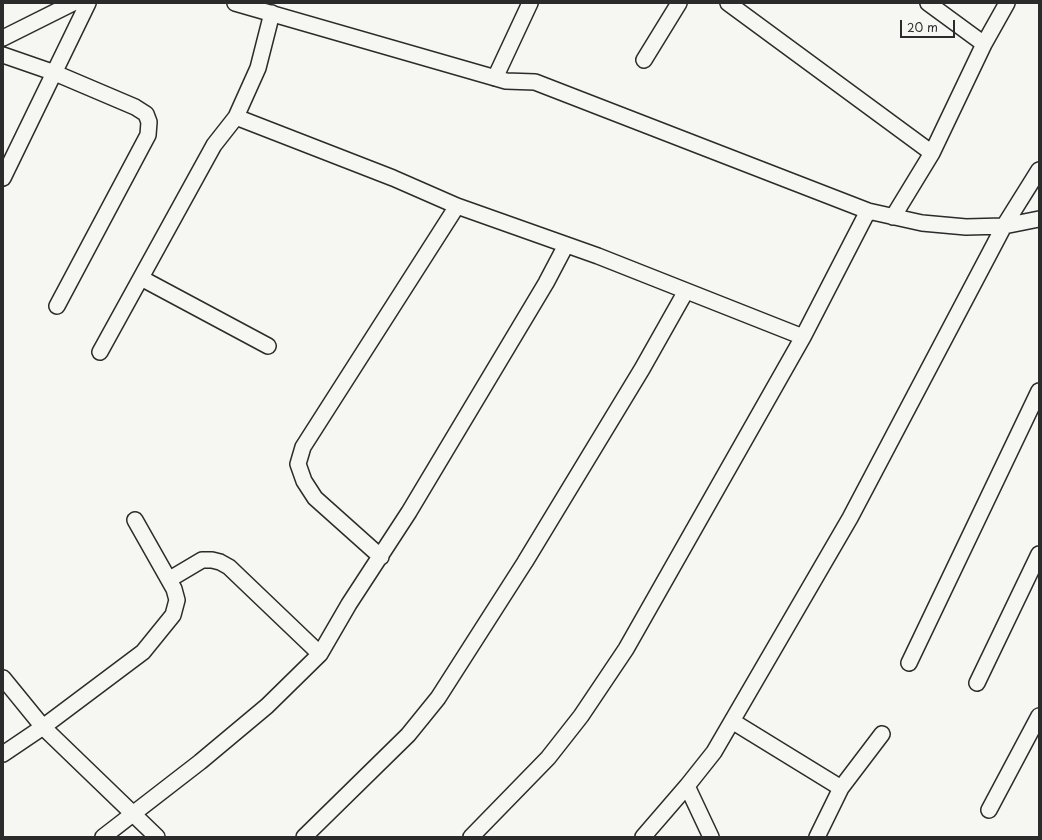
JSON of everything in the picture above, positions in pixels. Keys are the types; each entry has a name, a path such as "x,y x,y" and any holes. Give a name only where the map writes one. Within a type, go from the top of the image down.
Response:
{"street":[{"path":"3,38 73,3"},
{"path":"3,178 88,3"},
{"path":"235,3 500,80 535,82 868,211 922,224 966,227 1004,226 1039,219"},
{"path":"500,80 530,3"},
{"path":"644,60 679,3"},
{"path":"728,3 932,153"},
{"path":"928,3 984,44"},
{"path":"893,217 932,153 984,44 1008,3"},
{"path":"100,352 214,145 236,117 258,68 272,13"},
{"path":"3,55 55,73 135,107 146,114 150,122 148,135 57,306"},
{"path":"236,117 393,178 457,206 566,245 803,338"},
{"path":"643,837 688,786 714,752 850,518 1004,226 1039,170"},
{"path":"381,557 316,498 304,481 298,464 303,447 457,206"},
{"path":"471,837 548,758 581,716 626,648 803,338 868,211"},
{"path":"103,837 135,814 267,706 320,654 426,484 546,283 566,245"},
{"path":"141,278 268,346"},
{"path":"304,837 408,735 438,698 525,562 642,369 686,291"},
{"path":"909,663 1039,391"},
{"path":"3,754 43,727 143,652 174,615 177,600 170,579 135,520"},
{"path":"977,683 1039,554"},
{"path":"170,579 202,560 220,562 228,567 320,654"},
{"path":"3,678 43,727 135,814 157,837"},
{"path":"990,810 1039,716"},
{"path":"732,721 841,788"},
{"path":"817,837 841,788 882,734"},
{"path":"688,786 711,837"}]}
